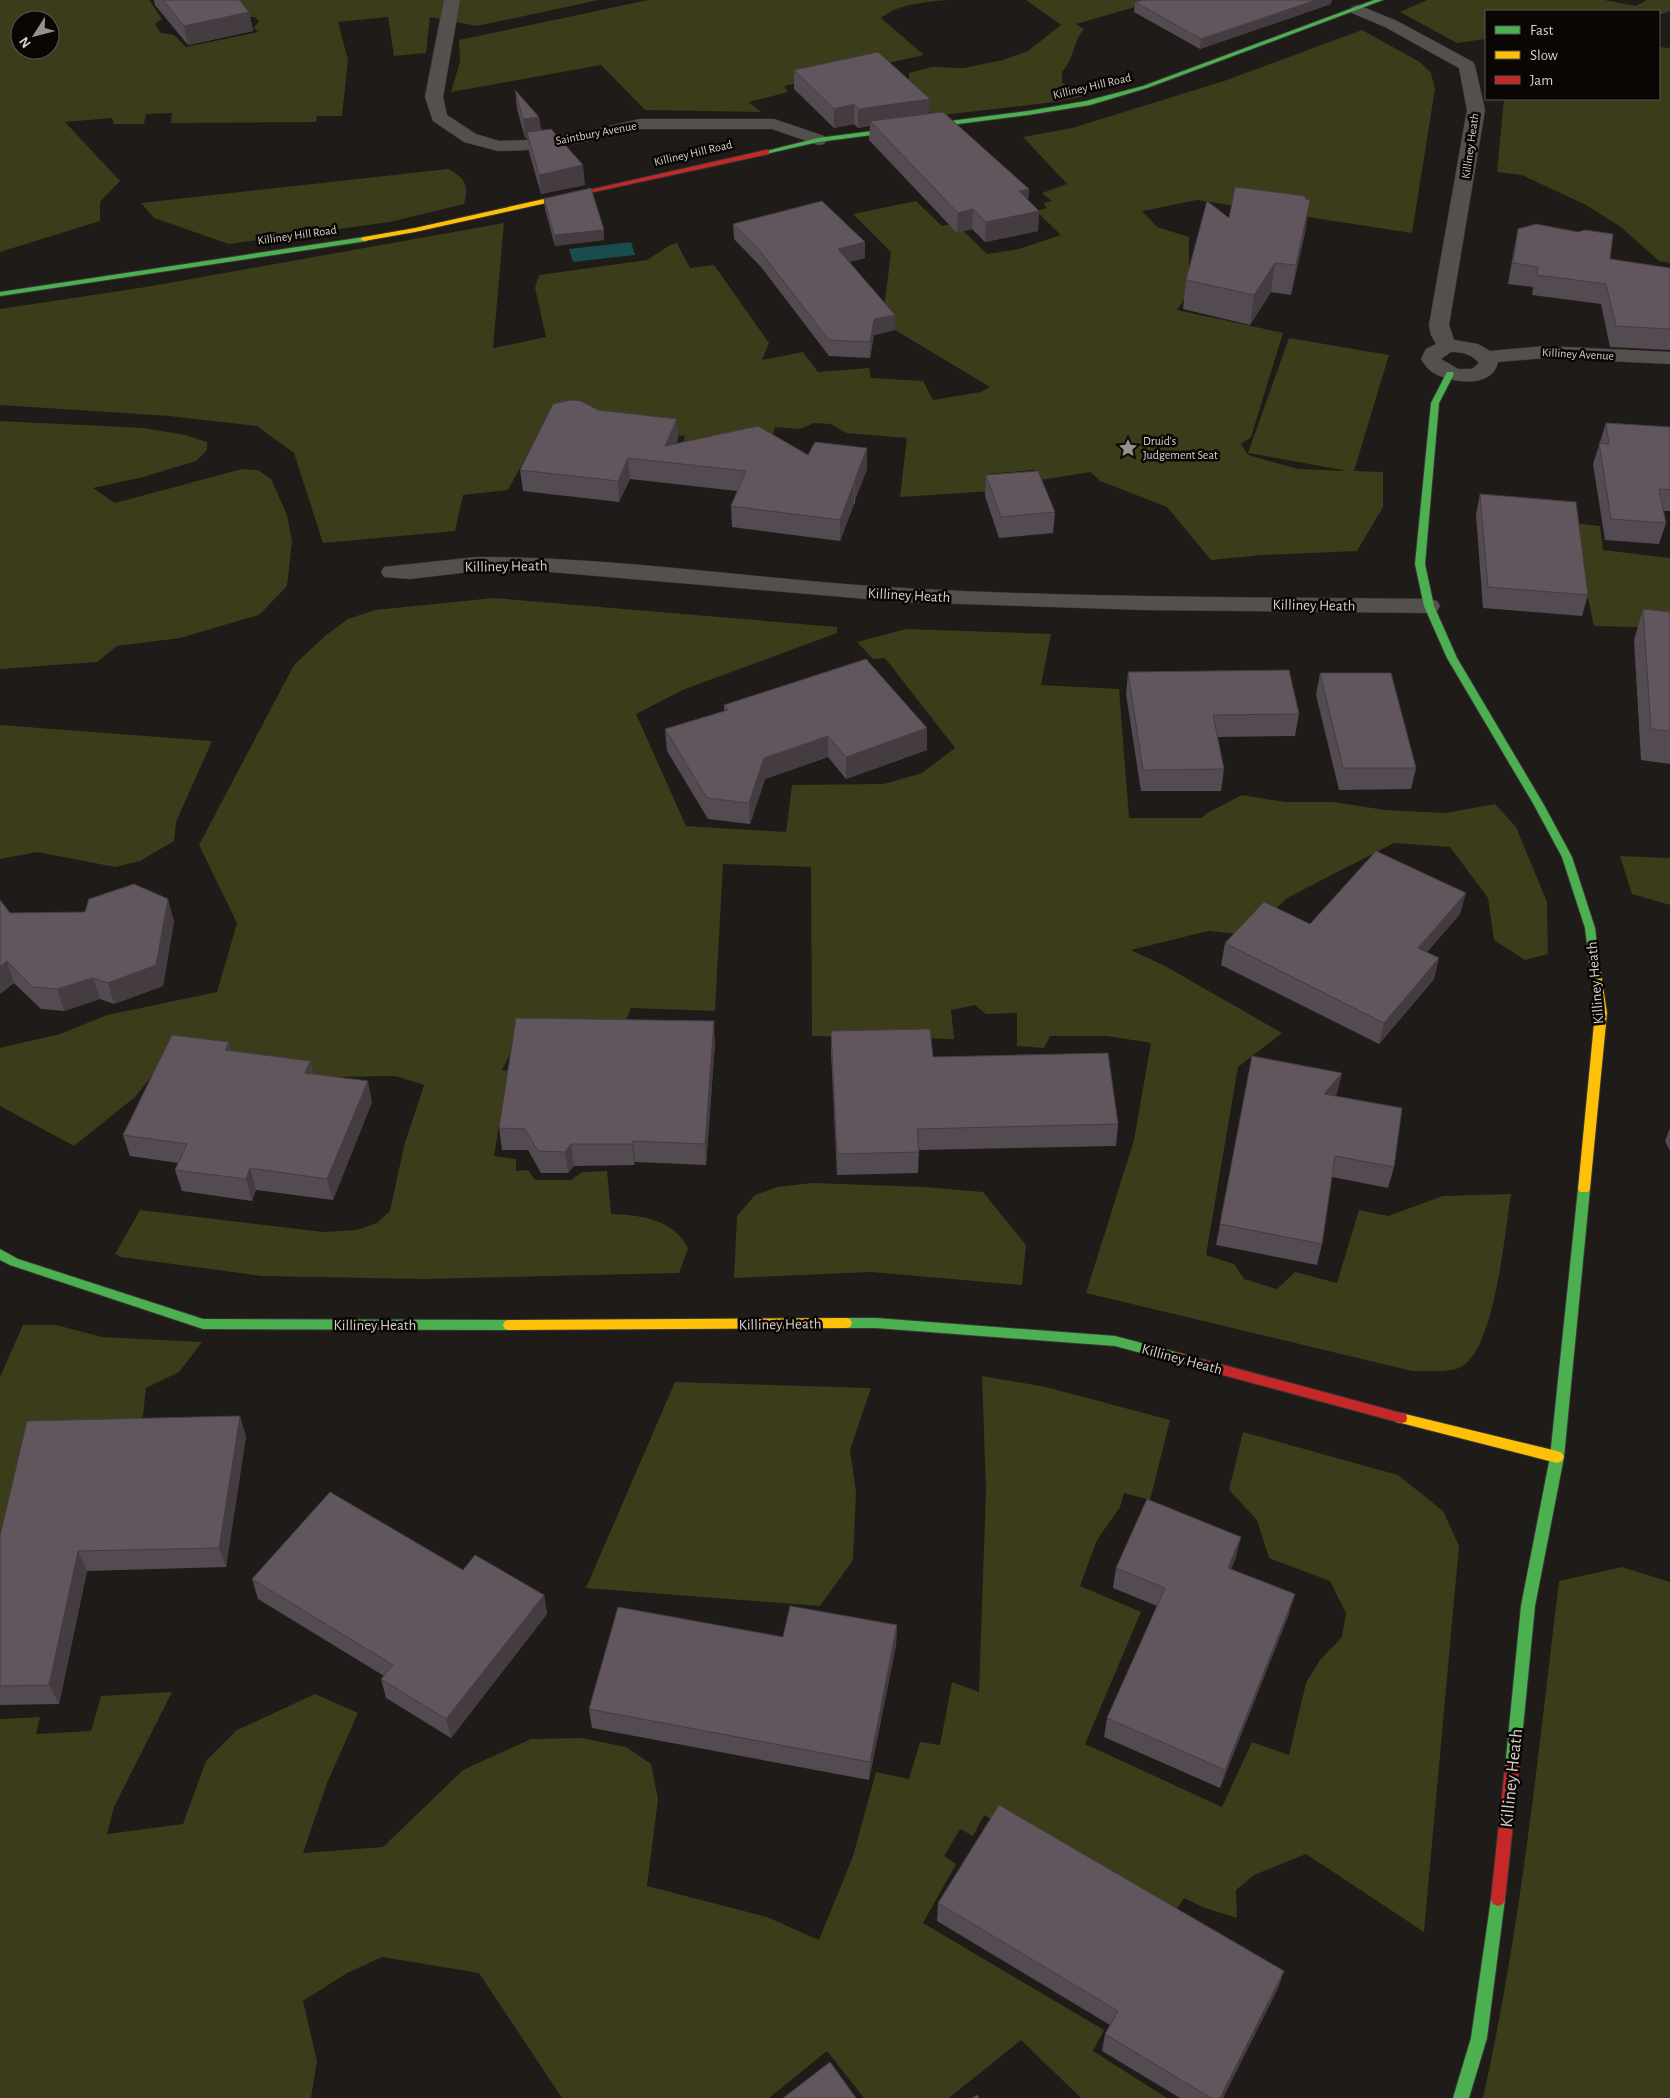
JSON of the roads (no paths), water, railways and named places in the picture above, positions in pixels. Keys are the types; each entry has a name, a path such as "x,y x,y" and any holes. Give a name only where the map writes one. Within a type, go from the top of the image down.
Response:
{"street":[{"name":"Saintbury Avenue","path":"452,0 434,97 439,117 470,138 498,146 527,145 579,138 640,124 713,123 774,124 818,140"},
{"name":"Killiney Hill Road","path":"0,294 376,237 818,140 1028,113 1087,103 1145,87 1358,10 1380,0"},
{"name":"Killiney Heath","path":"1358,10 1391,24 1467,66 1476,110 1439,325 1441,335 1447,346"},
{"path":"1447,346 1474,349 1486,357 1489,363 1487,368 1481,373 1461,376 1440,370 1431,359 1433,353 1447,346"},
{"name":"Killiney Avenue","path":"1486,357 1545,352 1670,358"},
{"name":"Killiney Heath","path":"1450,374 1435,403 1420,564 1429,606 1452,658 1539,805 1567,857 1590,928 1601,1013 1557,1457 1528,1606 1503,1859 1478,2038 1461,2098"},
{"name":"Killiney Heath","path":"392,572 410,572 477,564 539,564 902,595 1144,602 1429,606"},
{"name":"Killiney Heath","path":"0,1254 14,1262 203,1324 642,1325 876,1322 1114,1341 1345,1404 1557,1457"}],"water":[{"path":"631,242 635,255 573,262 569,249"}],"place":[{"name":"Druid's Judgement Seat","path":"1128,448"}]}
